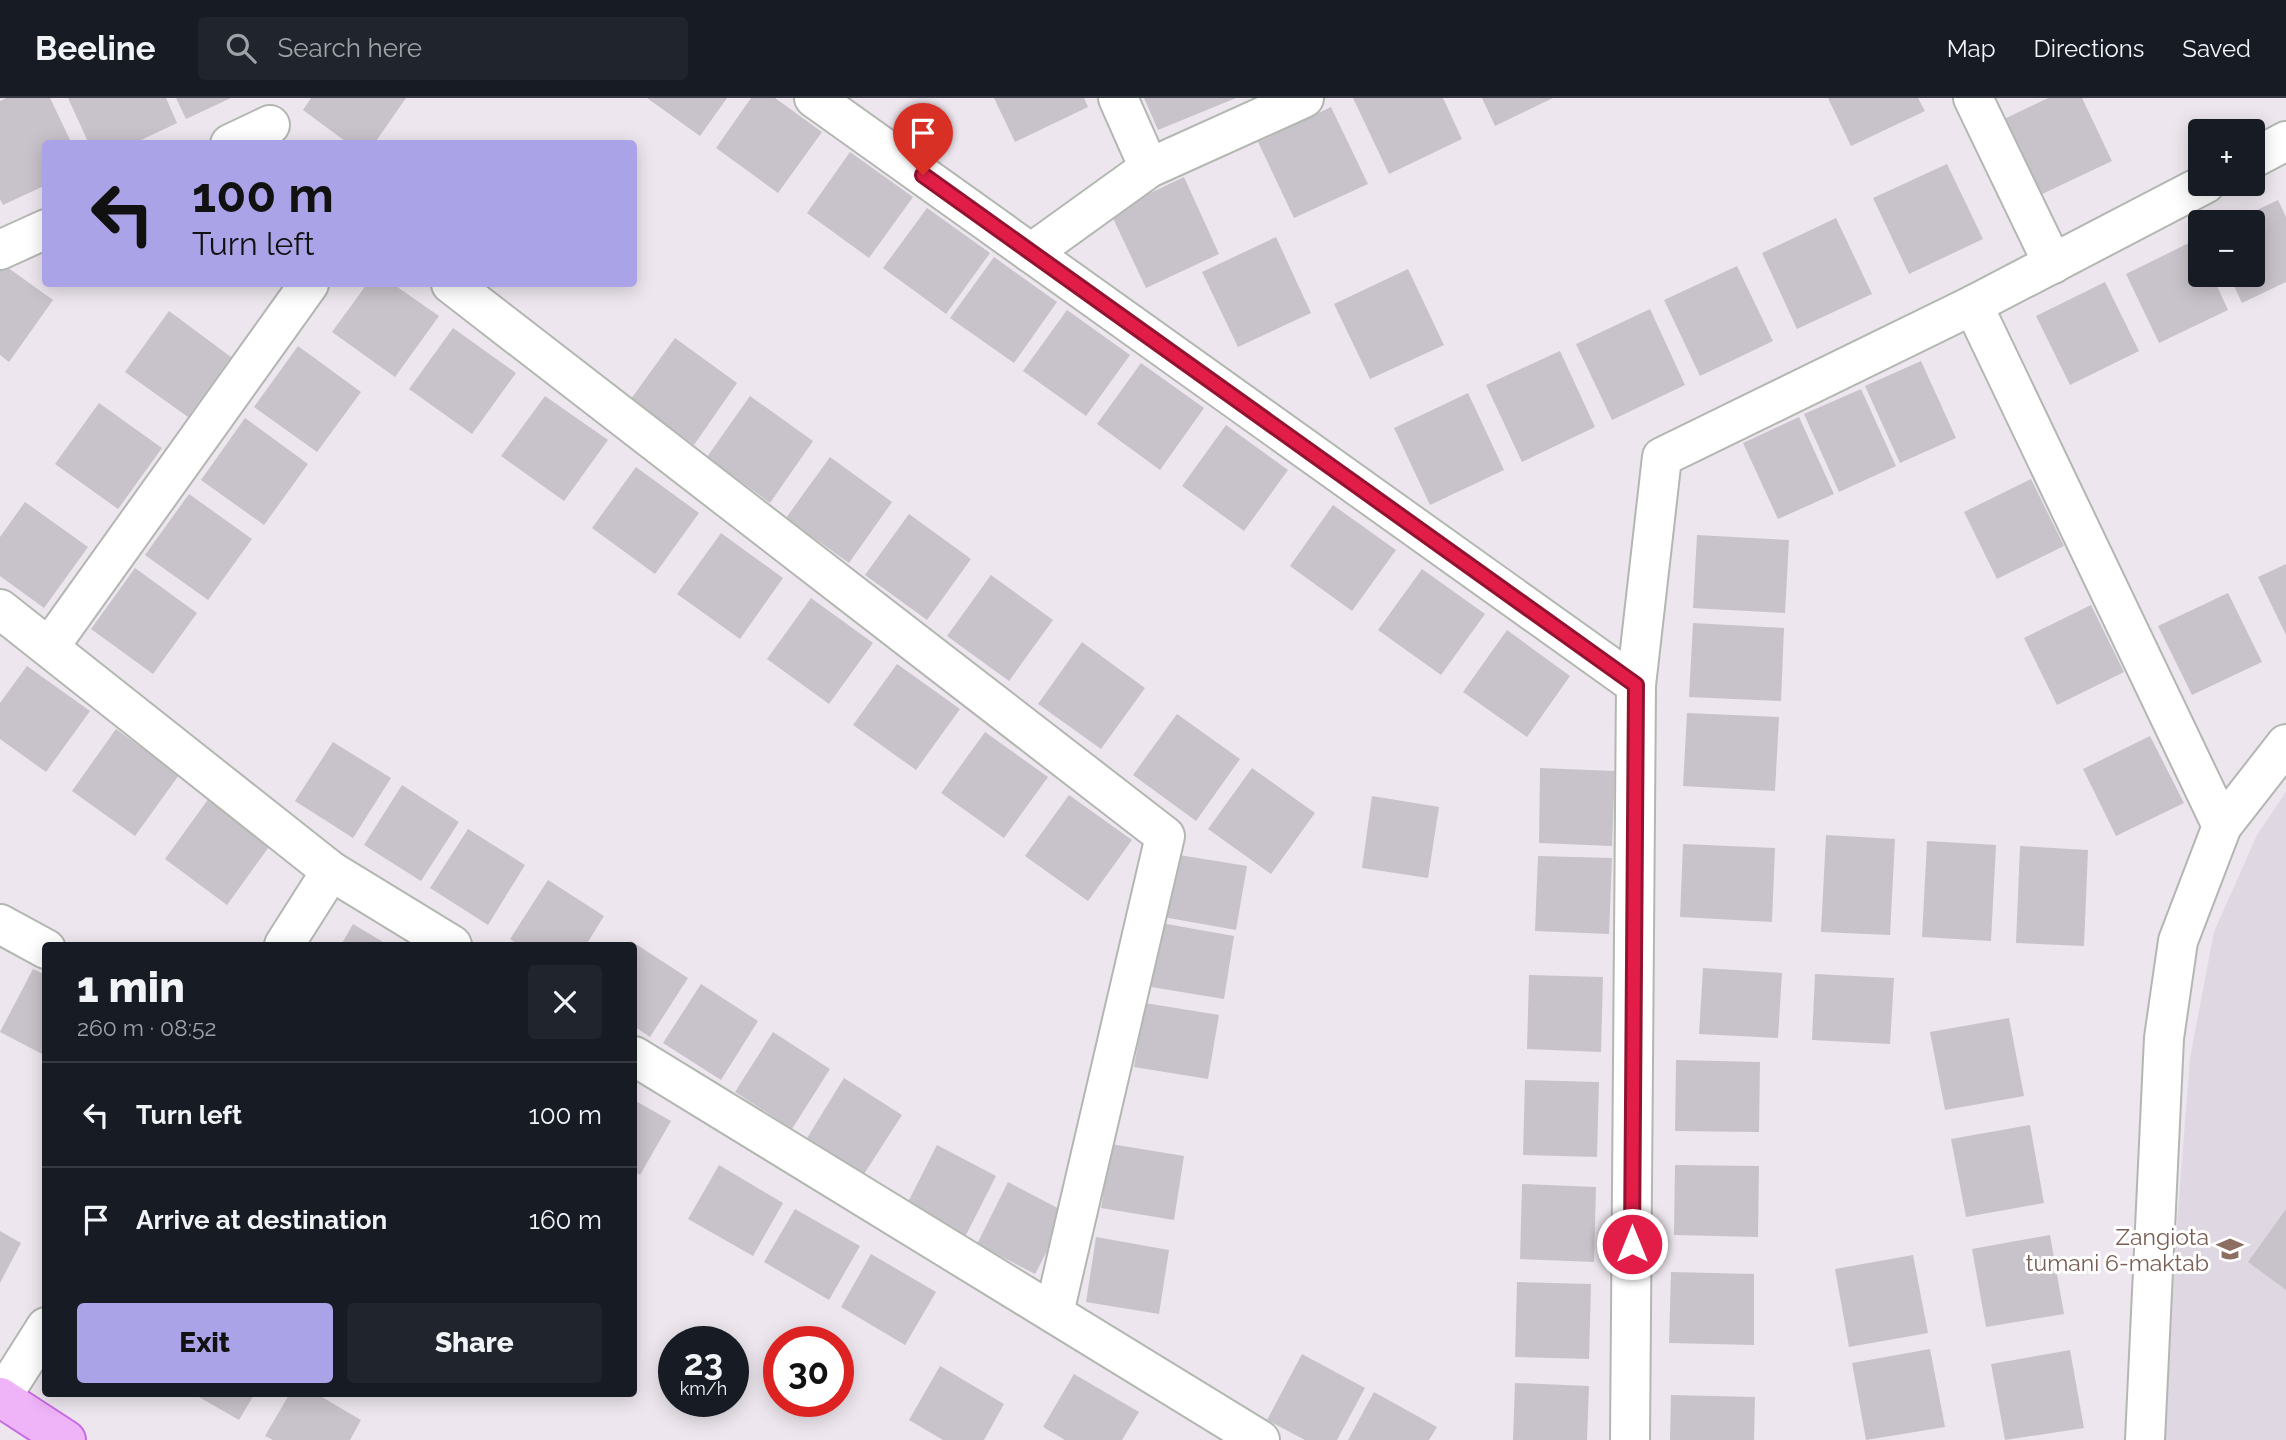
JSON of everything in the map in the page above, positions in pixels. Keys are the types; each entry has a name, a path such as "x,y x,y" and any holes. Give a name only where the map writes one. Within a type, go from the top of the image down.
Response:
{"main road":[{"path":"1,1398 66,1440"}],"street":[{"path":"814,98 1636,685"},
{"path":"1118,98 1149,168"},
{"path":"1031,253 1149,168 1304,98"},
{"path":"1973,98 2053,264"},
{"path":"239,140 278,122"},
{"path":"2265,152 2286,141"},
{"path":"1630,1440 1636,685 1662,457 1973,305 2188,193"},
{"path":"0,250 42,231"},
{"path":"50,646 307,287"},
{"path":"455,287 1165,836 1054,1313"},
{"path":"1973,305 2222,825"},
{"path":"0,608 331,871 447,942"},
{"path":"2146,1440 2164,1038 2178,941 2222,825 2286,744"},
{"path":"286,942 331,871"},
{"path":"0,924 42,947"},
{"path":"637,1058 1260,1440"},
{"path":"1,1398 42,1333"}],"shaded area":[{"name":"Zangiota tumani 6-maktab","path":"2286,792 2286,1440 2160,1440 2190,1058 2214,932 2257,835"}],"building":[{"path":"6,98 50,98 70,140 42,140 42,187 3,205 0,199 0,101"},
{"path":"68,98 166,98 177,123 141,140 87,140"},
{"path":"176,98 231,98 186,119"},
{"path":"311,98 406,98 377,140 344,140 303,110"},
{"path":"647,98 727,98 700,136"},
{"path":"751,98 775,98 822,132 778,193 716,148"},
{"path":"994,98 1084,98 1088,107 1015,142"},
{"path":"1144,98 1236,98 1158,130"},
{"path":"1353,98 1443,98 1462,139 1389,174"},
{"path":"1482,98 1553,98 1495,126"},
{"path":"1828,98 1918,98 1925,111 1851,146"},
{"path":"2048,98 2082,98 2112,161 2038,196 2002,120"},
{"path":"1331,107 1368,184 1294,218 1258,142"},
{"path":"850,152 913,197 869,258 807,213"},
{"path":"1947,164 1983,239 1909,274 1873,198"},
{"path":"1184,177 1219,254 1146,288 1110,212"},
{"path":"2278,200 2286,217 2286,282 2242,303 2235,287 2265,287 2265,210 2257,210"},
{"path":"927,208 990,253 946,314 883,268"},
{"path":"1836,218 1872,294 1797,329 1762,253"},
{"path":"1276,237 1311,313 1238,347 1202,272"},
{"path":"2188,243 2188,287 2217,287 2228,310 2159,343 2126,274"},
{"path":"994,257 1057,302 1014,363 950,318"},
{"path":"0,262 53,300 9,362 0,355"},
{"path":"1737,266 1773,341 1700,376 1664,300"},
{"path":"1408,269 1444,345 1370,379 1334,304"},
{"path":"2105,282 2139,351 2070,385 2036,316"},
{"path":"365,287 397,287 439,316 395,377 332,332"},
{"path":"1650,309 1685,385 1612,420 1576,344"},
{"path":"1067,310 1130,355 1086,416 1023,371"},
{"path":"169,311 231,357 188,417 125,372"},
{"path":"453,328 516,373 472,434 409,389"},
{"path":"675,338 737,383 694,445 631,399"},
{"path":"298,346 361,392 317,452 254,407"},
{"path":"1560,351 1595,427 1522,462 1486,385"},
{"path":"1921,361 1956,438 1900,463 1865,386"},
{"path":"1141,363 1204,408 1160,470 1097,424"},
{"path":"1861,389 1896,466 1839,492 1804,414"},
{"path":"1468,393 1504,470 1430,505 1394,428"},
{"path":"545,396 608,440 564,501 501,456"},
{"path":"750,396 813,441 770,503 707,457"},
{"path":"99,403 162,448 118,509 55,464"},
{"path":"1799,417 1834,494 1778,519 1743,443"},
{"path":"245,418 308,464 264,525 201,480"},
{"path":"1226,425 1288,470 1244,531 1182,486"},
{"path":"830,457 892,502 849,563 786,518"},
{"path":"636,467 699,513 655,574 592,528"},
{"path":"2031,479 2064,546 1997,579 1964,512"},
{"path":"189,494 252,539 208,600 145,555"},
{"path":"25,502 88,547 44,608 0,576 0,537"},
{"path":"1333,505 1396,550 1352,611 1290,566"},
{"path":"909,514 971,559 927,620 865,575"},
{"path":"721,533 783,578 740,639 677,594"},
{"path":"1697,535 1789,540 1785,613 1693,608"},
{"path":"2286,564 2286,635 2258,577"},
{"path":"135,568 197,613 153,674 91,629"},
{"path":"1422,569 1485,614 1441,675 1378,630"},
{"path":"991,575 1053,620 1009,681 947,636"},
{"path":"2228,593 2262,662 2192,695 2158,626"},
{"path":"811,598 873,643 829,704 767,659"},
{"path":"2091,605 2124,672 2057,705 2024,638"},
{"path":"1693,623 1784,628 1781,701 1689,697"},
{"path":"1507,630 1570,676 1527,737 1463,692"},
{"path":"1082,642 1145,688 1101,749 1038,704"},
{"path":"897,664 960,709 916,770 853,725"},
{"path":"27,666 90,711 46,772 0,739 0,703"},
{"path":"1687,713 1779,717 1775,791 1683,786"},
{"path":"1177,714 1240,759 1196,821 1133,775"},
{"path":"116,729 179,775 135,836 72,791"},
{"path":"985,732 1048,777 1004,838 941,793"},
{"path":"2150,736 2184,803 2116,836 2083,769"},
{"path":"333,742 391,778 353,838 295,801"},
{"path":"1252,768 1315,813 1271,874 1208,829"},
{"path":"1540,768 1615,771 1612,846 1539,843"},
{"path":"402,785 459,822 421,881 364,845"},
{"path":"1069,795 1132,840 1088,901 1025,856"},
{"path":"1372,796 1439,807 1428,878 1362,868"},
{"path":"209,798 271,844 227,905 165,859"},
{"path":"468,829 525,865 488,925 430,888"},
{"path":"1826,835 1895,839 1890,935 1821,932"},
{"path":"1927,841 1996,845 1991,941 1922,937"},
{"path":"1683,844 1775,848 1772,922 1680,917"},
{"path":"2020,846 2088,850 2084,946 2016,943"},
{"path":"1173,854 1247,866 1236,930 1163,917"},
{"path":"1538,856 1612,858 1609,934 1535,931"},
{"path":"548,880 604,916 588,942 514,942 510,939"},
{"path":"1161,923 1234,936 1224,999 1151,987"},
{"path":"353,924 383,942 343,942"},
{"path":"637,945 688,978 650,1037 637,1028"},
{"path":"1703,968 1782,973 1778,1038 1699,1034"},
{"path":"33,969 42,973 42,1054 0,1032"},
{"path":"1815,974 1894,978 1890,1044 1812,1040"},
{"path":"1529,975 1603,977 1601,1052 1527,1049"},
{"path":"701,984 758,1021 721,1080 663,1043"},
{"path":"1145,1003 1219,1015 1208,1079 1134,1067"},
{"path":"2009,1018 2024,1096 1945,1110 1930,1032"},
{"path":"773,1032 830,1069 792,1129 735,1092"},
{"path":"1676,1060 1760,1062 1759,1132 1675,1131"},
{"path":"844,1078 902,1115 864,1174 807,1138"},
{"path":"1525,1080 1599,1082 1597,1157 1523,1155"},
{"path":"637,1102 671,1121 640,1175 637,1173"},
{"path":"2030,1125 2044,1203 1966,1217 1951,1139"},
{"path":"1111,1144 1184,1156 1174,1220 1101,1208"},
{"path":"937,1145 996,1176 965,1237 906,1206"},
{"path":"719,1165 783,1203 753,1256 688,1219"},
{"path":"1675,1165 1759,1166 1758,1237 1674,1235"},
{"path":"1008,1182 1067,1213 1035,1274 977,1244"},
{"path":"1522,1184 1596,1187 1594,1262 1520,1259"},
{"path":"795,1209 860,1246 829,1300 764,1262"},
{"path":"2286,1209 2286,1290 2248,1262"},
{"path":"0,1231 21,1243 0,1283"},
{"path":"2050,1235 2064,1314 1986,1327 1972,1249"},
{"path":"1096,1237 1169,1250 1159,1314 1086,1302"},
{"path":"871,1254 936,1292 905,1345 841,1307"},
{"path":"1913,1255 1928,1333 1849,1347 1835,1269"},
{"path":"1671,1272 1754,1274 1754,1345 1669,1343"},
{"path":"1517,1282 1591,1284 1589,1359 1515,1357"},
{"path":"1930,1349 1945,1427 1866,1440 1852,1363"},
{"path":"2070,1350 2084,1428 2005,1440 1991,1364"},
{"path":"1302,1354 1365,1388 1337,1440 1305,1440 1267,1420"},
{"path":"940,1366 1004,1404 984,1440 943,1440 909,1420"},
{"path":"1074,1374 1139,1412 1122,1440 1065,1440 1043,1427"},
{"path":"1515,1383 1589,1386 1587,1440 1513,1440"},
{"path":"1374,1392 1437,1427 1429,1440 1348,1440"},
{"path":"1671,1395 1755,1397 1754,1440 1670,1440"},
{"path":"199,1397 253,1397 239,1420"},
{"path":"288,1397 322,1397 361,1420 350,1440 273,1440 265,1436"}],"place":[{"name":"Zangiota tumani 6-maktab","path":"2230,1249"}],"route":[{"path":"923,175 1636,685 1632,1244"}]}
